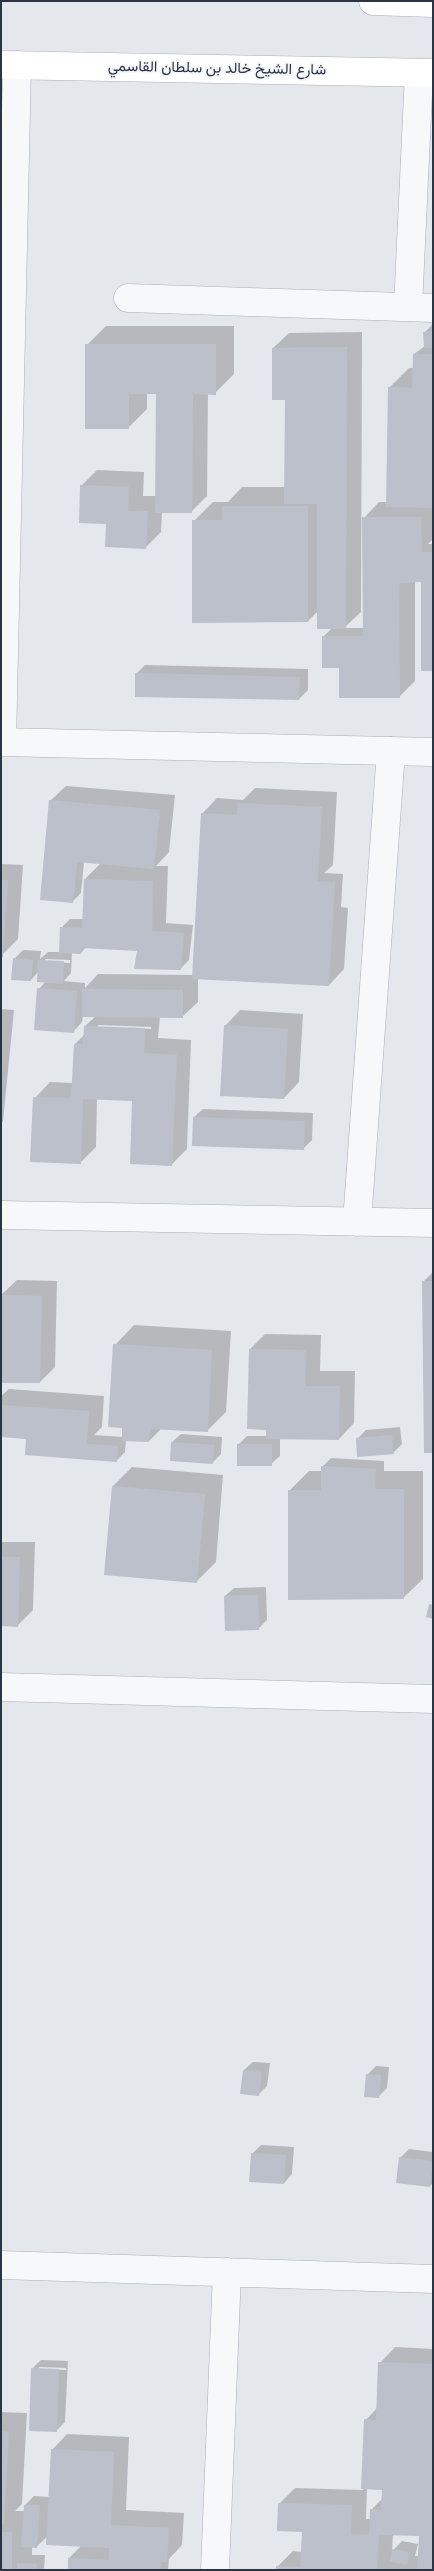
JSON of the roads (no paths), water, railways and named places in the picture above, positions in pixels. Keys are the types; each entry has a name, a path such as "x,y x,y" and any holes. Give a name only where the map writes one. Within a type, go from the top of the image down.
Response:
{"main road":[{"path":"373,1 433,3"},
{"name":"شارع الشيخ خالد بن سلطان القاسمي","path":"9,65 426,73"}],"street":[{"path":"9,65 1,742 433,752"},
{"path":"128,298 420,308 426,73"},
{"path":"357,1222 391,751"},
{"path":"1,1215 433,1224"},
{"path":"1,1687 433,1699"},
{"path":"1,2265 433,2279"},
{"path":"215,2570 227,2272"}]}
